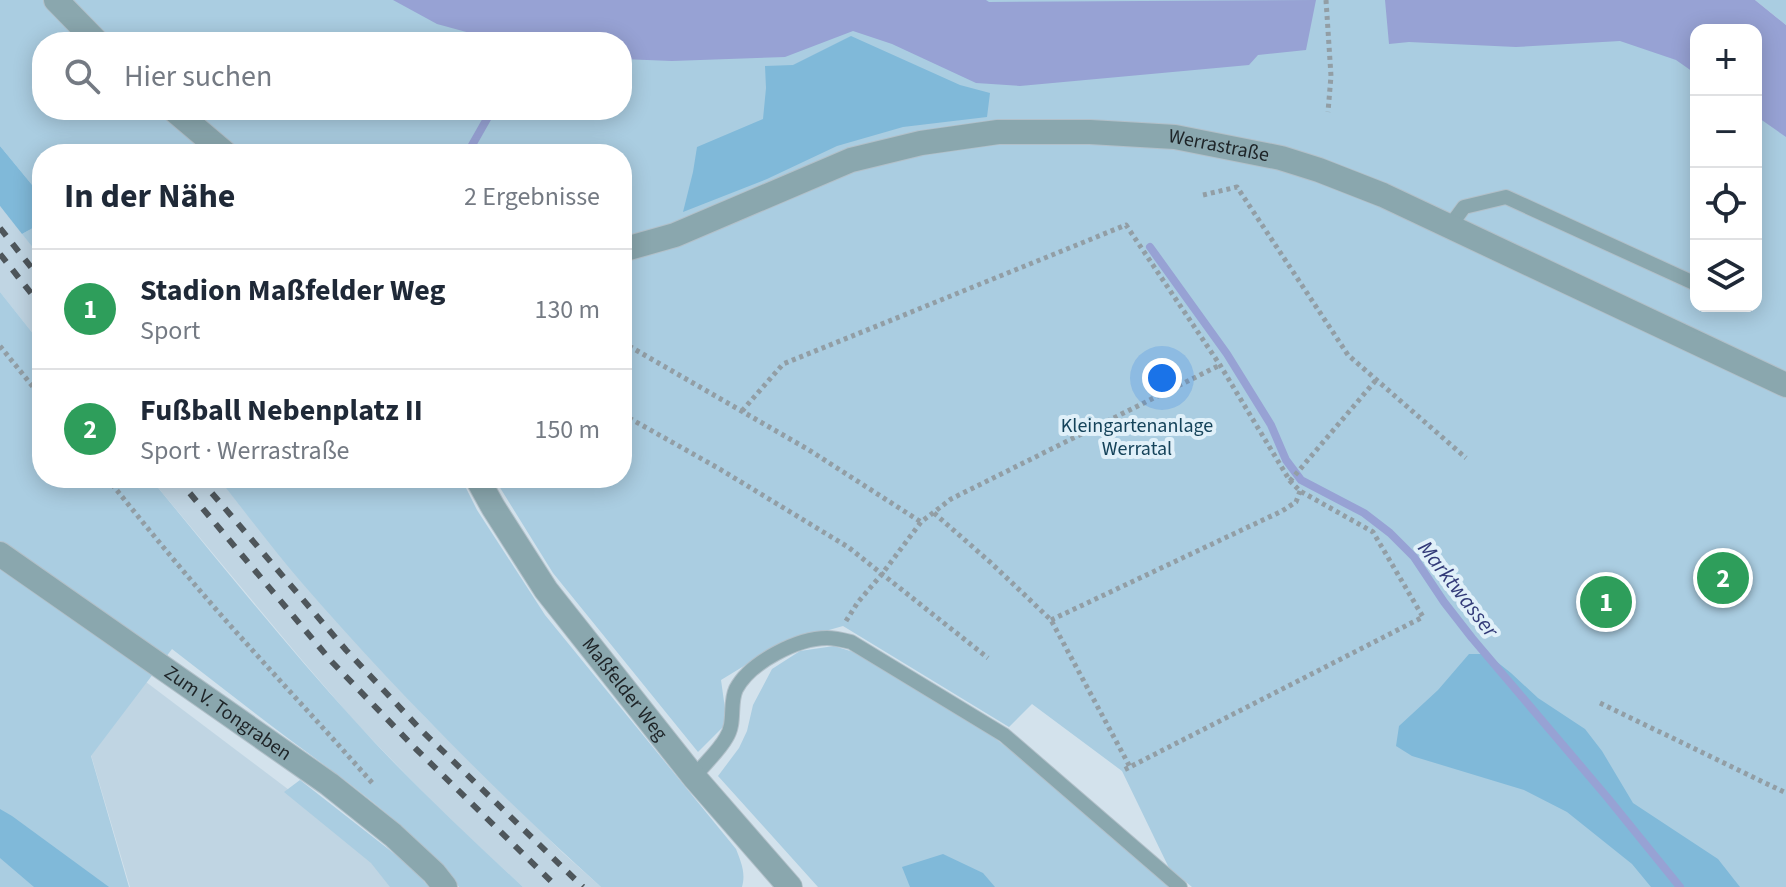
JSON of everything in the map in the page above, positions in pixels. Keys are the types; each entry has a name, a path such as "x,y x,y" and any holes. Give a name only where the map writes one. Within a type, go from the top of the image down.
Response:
{"street":[{"path":"56,0 87,32"},
{"path":"186,120 214,144"},
{"name":"Werrastraße","path":"632,247 675,235 851,160 921,143 998,132 1161,136 1281,158 1383,195 1786,385"},
{"name":"Maßfelder Weg","path":"483,488 546,590 784,885"},
{"name":"Zum V. Tongraben","path":"0,554 329,784 393,835 445,887"}],"lane":[{"path":"1450,226 1464,207 1506,197 1690,281"},
{"path":"694,777 727,738 732,725 735,691 744,677 764,661 806,640 829,638 851,642 1004,735 1180,887"}],"path":[{"path":"1326,0 1331,76 1328,112"},
{"path":"1203,195 1237,187 1348,355 1466,458"},
{"path":"742,411 783,364 1126,225 1220,365 1290,480 1300,491 1373,532 1423,617 1122,771"},
{"path":"0,346 32,386"},
{"path":"632,348 809,450 921,522"},
{"path":"843,626 858,602 921,522 951,499 1220,365"},
{"path":"1290,480 1376,380"},
{"path":"632,420 848,547 988,658"},
{"path":"115,488 177,565 377,789"},
{"path":"1051,620 1282,511 1296,502 1300,491"},
{"path":"934,513 1051,620 1130,767"},
{"path":"1600,703 1786,793"}],"shaded area":[{"path":"393,0 1316,0 1306,50 1258,55 1249,65 1020,86 976,83 892,44 853,31 785,57 672,61 632,59 632,32 466,32 437,24"},
{"path":"1385,0 1755,0 1786,25 1786,137 1762,120 1762,24 1690,24 1690,70 1676,60 1620,41 1516,47 1409,42 1389,44"},
{"path":"851,36 960,85 990,93 987,117 903,127 837,146 767,179 683,212 697,147 763,119 765,66 793,65"},
{"path":"0,146 32,185 32,228 22,234 0,206"},
{"path":"0,206 32,246 32,332 0,292"},
{"path":"158,488 226,488 302,582 427,719 601,887 523,887 449,819 356,723"},
{"path":"1469,654 1487,654 1538,698 1585,729 1633,803 1718,859 1740,887 1651,887 1632,864 1567,812 1524,790 1412,756 1396,746 1399,726 1438,690"},
{"path":"146,682 407,879 412,887 130,887 91,755"},
{"path":"0,809 109,887 34,887 0,858"},
{"path":"943,854 983,873 995,887 910,887 902,867"}],"green space":[{"name":"Kleingartenanlage Werratal","path":"0,0 1723,0 1701,24 1690,24 1690,312 1762,312 1762,61 1786,99 1786,887 1192,887 1169,868 1122,771 1032,704 1009,727 843,626 780,644 721,680 727,723 698,752 553,573 500,488 632,488 632,144 32,144 32,185 0,146"},
{"path":"1755,0 1786,0 1786,25"},
{"path":"32,228 32,246 22,234"},
{"path":"0,292 32,332 32,488 158,488 354,720 415,785 523,887 459,887 421,845 379,807 172,649 91,756 129,887 0,887"},
{"path":"226,488 466,488 545,615 736,849 743,872 742,887 601,887 410,701 270,544"},
{"path":"834,646 860,654 986,731 1170,887 818,887 718,776 739,748 753,705 772,669 800,651"},
{"path":"300,780 410,866 429,887 390,887 371,863 284,792"}],"waterway":[{"path":"473,144 486,120"},
{"name":"Marktwasser","path":"1150,247 1227,354 1271,425 1286,460 1301,480 1364,513 1414,557 1472,638 1680,887"}],"railway":[{"path":"0,228 32,268"},
{"path":"0,254 32,294"},
{"path":"185,488 332,662 557,887"},
{"path":"208,488 346,650 421,730 583,887"}],"place":[{"name":"Fußball Nebenplatz II","path":"1723,578"},
{"name":"Stadion Maßfelder Weg","path":"1606,602"}]}
